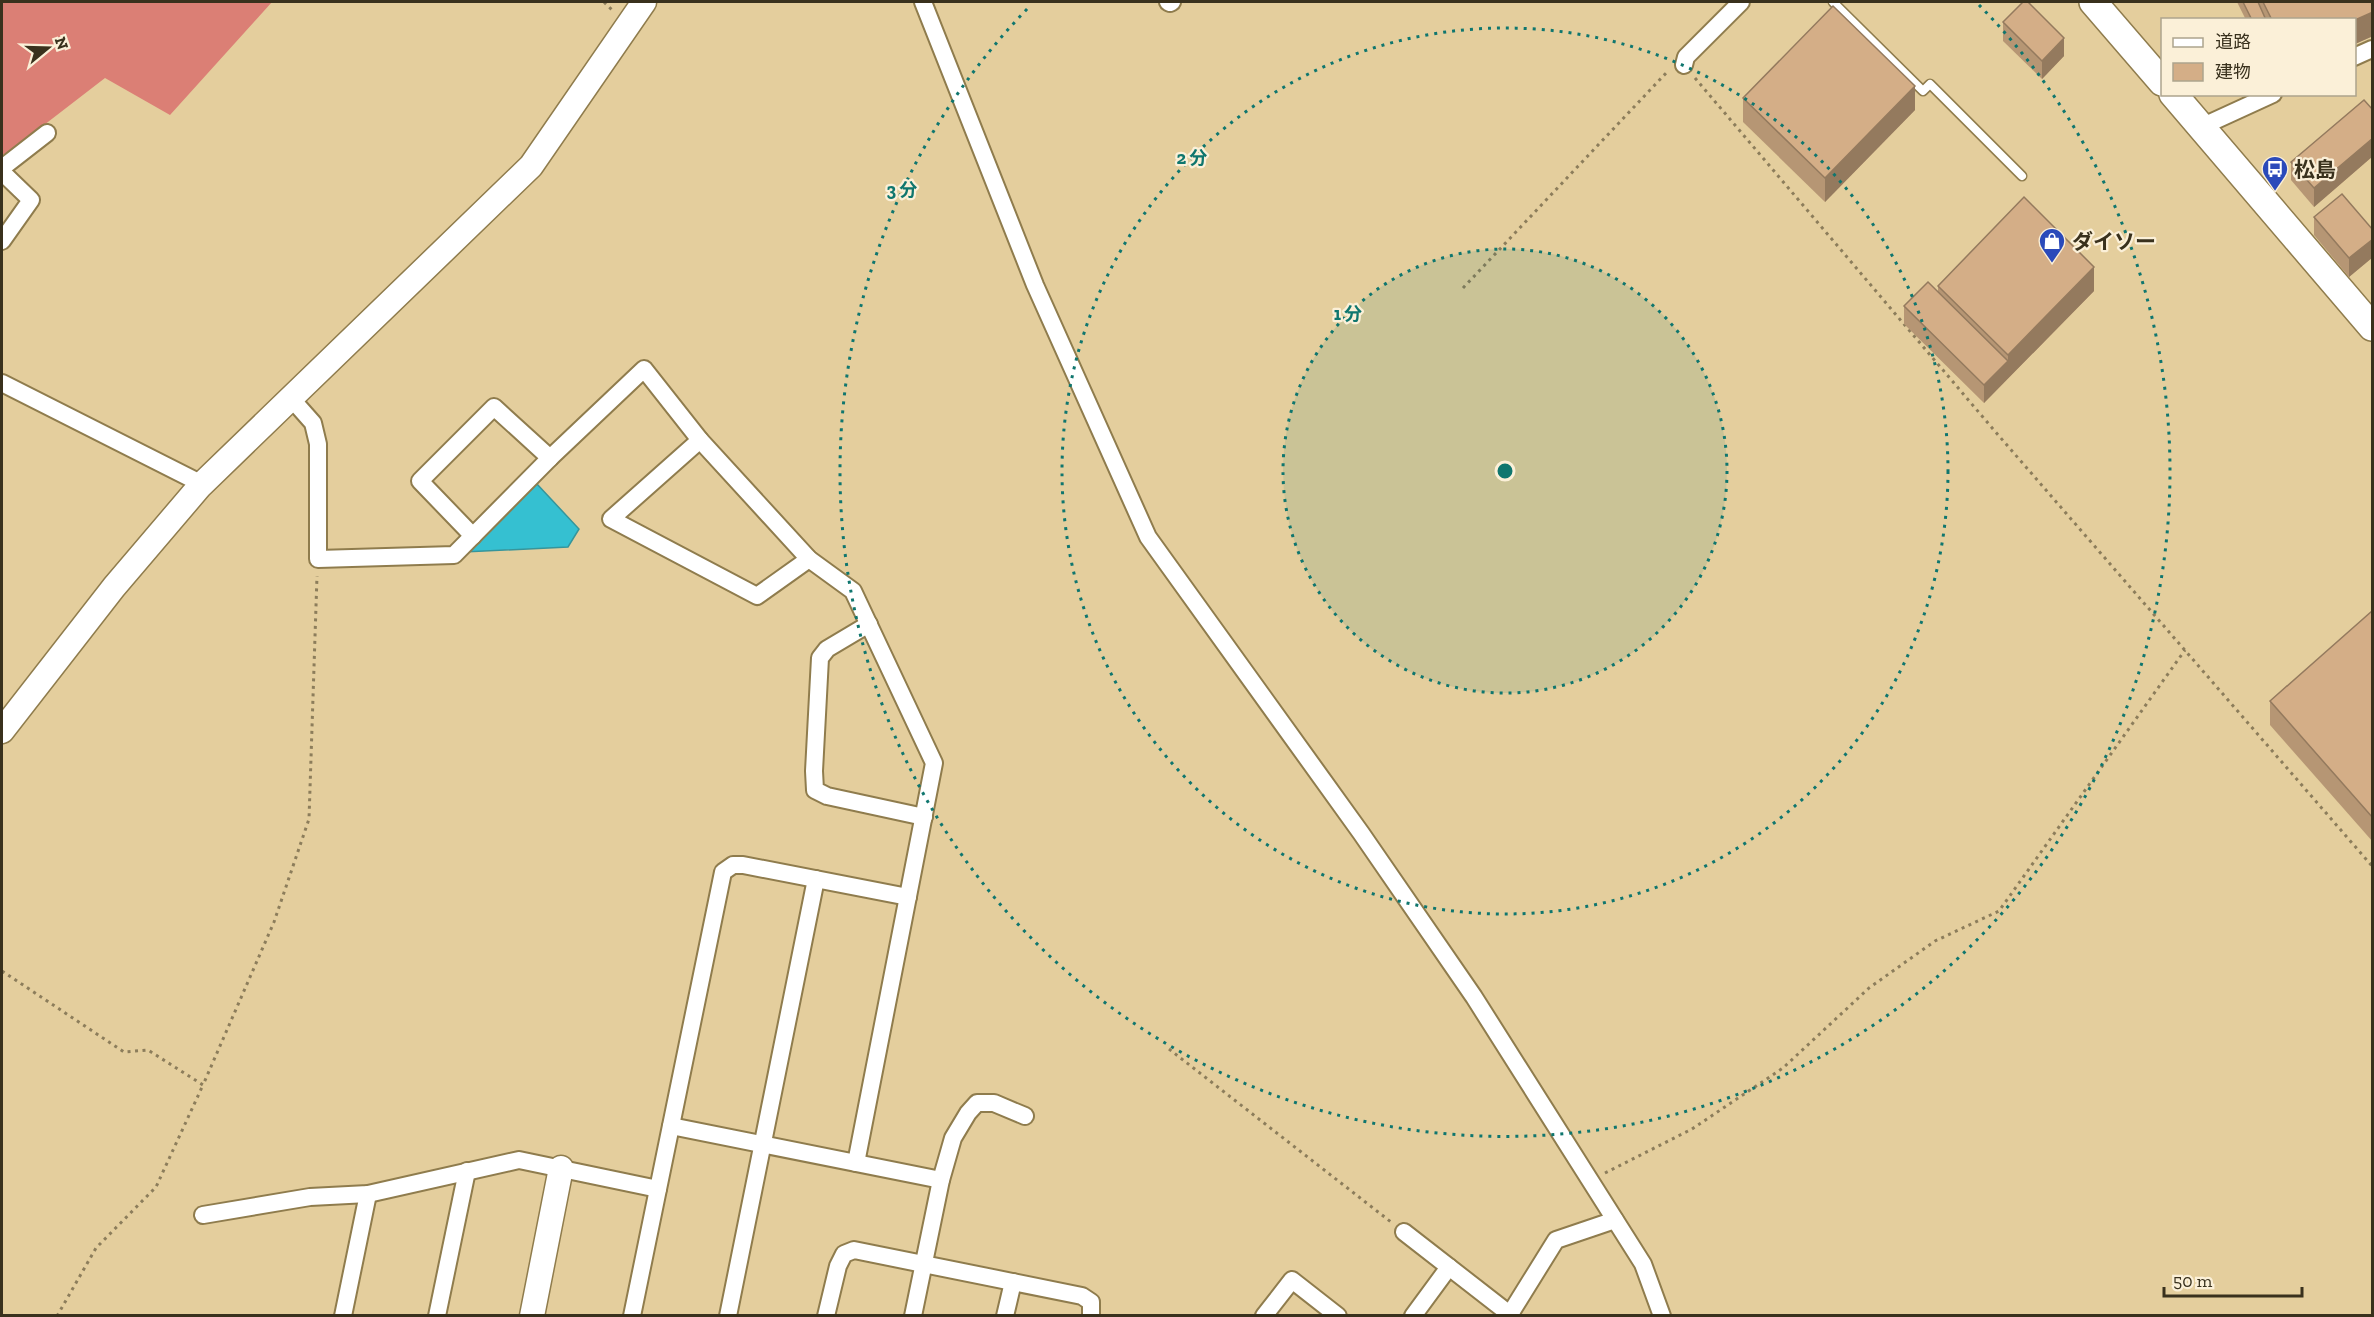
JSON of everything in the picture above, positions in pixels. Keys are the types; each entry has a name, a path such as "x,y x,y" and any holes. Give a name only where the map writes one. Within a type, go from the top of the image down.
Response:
{"main road":[{"path":"2093,2 2161,80"},
{"path":"2175,96 2373,327"}],"street":[{"path":"2,731 114,587 202,484 531,166 644,2"},
{"path":"923,2 1035,285 1148,537 1474,997 1643,1264 1662,1316"},
{"path":"1684,65 1686,57 1741,2"},
{"path":"2356,57 2373,49"},
{"path":"2201,128 2269,96"},
{"path":"2,241 31,200 2,170 47,133"},
{"path":"290,398 313,423 318,444 318,559 454,555 550,458 644,369 700,440 809,559 853,591 934,763 856,1163"},
{"path":"2,383 202,484"},
{"path":"473,536 420,481 494,407 550,458"},
{"path":"700,440 611,519 757,596 809,559"},
{"path":"869,624 827,649 820,658 814,759 815,790 826,796 924,817"},
{"path":"632,1316 723,872 733,865 743,865 908,897"},
{"path":"728,1316 816,879"},
{"path":"913,1316 941,1180 953,1138 977,1103 994,1102 1025,1116"},
{"path":"671,1126 941,1180"},
{"path":"203,1215 310,1197 368,1194 519,1160 658,1189"},
{"path":"532,1316 561,1168"},
{"path":"437,1316 467,1172"},
{"path":"343,1316 368,1194"},
{"path":"1404,1232 1511,1315 1556,1240 1615,1220"},
{"path":"826,1316 838,1266 844,1254 854,1250 1082,1296 1091,1302 1091,1316"},
{"path":"1413,1316 1449,1267"},
{"path":"1264,1316 1292,1280 1338,1316"},
{"path":"1005,1316 1012,1282"}],"lane":[{"path":"1833,2 1923,91 1930,84 2022,176"}],"path":[{"path":"1463,288 1665,72 1684,65 1985,420 2373,866"},
{"path":"57,1316 96,1248 156,1187 274,922 309,819 318,559"},
{"path":"1591,1180 1692,1129 1783,1068 1869,988 1935,941 2000,911 2186,650"},
{"path":"2,971 124,1052 148,1050 203,1085"},
{"path":"1169,1049 1404,1232"}],"shaded area":[{"path":"2,2 272,2 170,115 105,78 2,155"}],"water":[{"path":"536,483 579,529 568,547 465,552"}],"building":[{"path":"2023,2 2028,2 2064,38 2042,61 2003,22"},
{"path":"2243,2 2258,2 2265,18 2251,18"},
{"path":"2263,2 2373,2 2373,12 2356,20 2271,18"},
{"path":"1833,6 1915,86 1825,178 1743,98"},
{"path":"2364,100 2373,110 2373,138 2314,188 2291,162"},
{"path":"2342,194 2373,230 2373,239 2349,258 2314,217"},
{"path":"2024,197 2094,267 2008,355 1938,286"},
{"path":"1928,282 2008,361 1984,385 1904,306"},
{"path":"2373,612 2373,818 2270,701"}],"place":[{"name":"松島","path":"2275,192"},
{"name":"ダイソー","path":"2052,264"}]}
